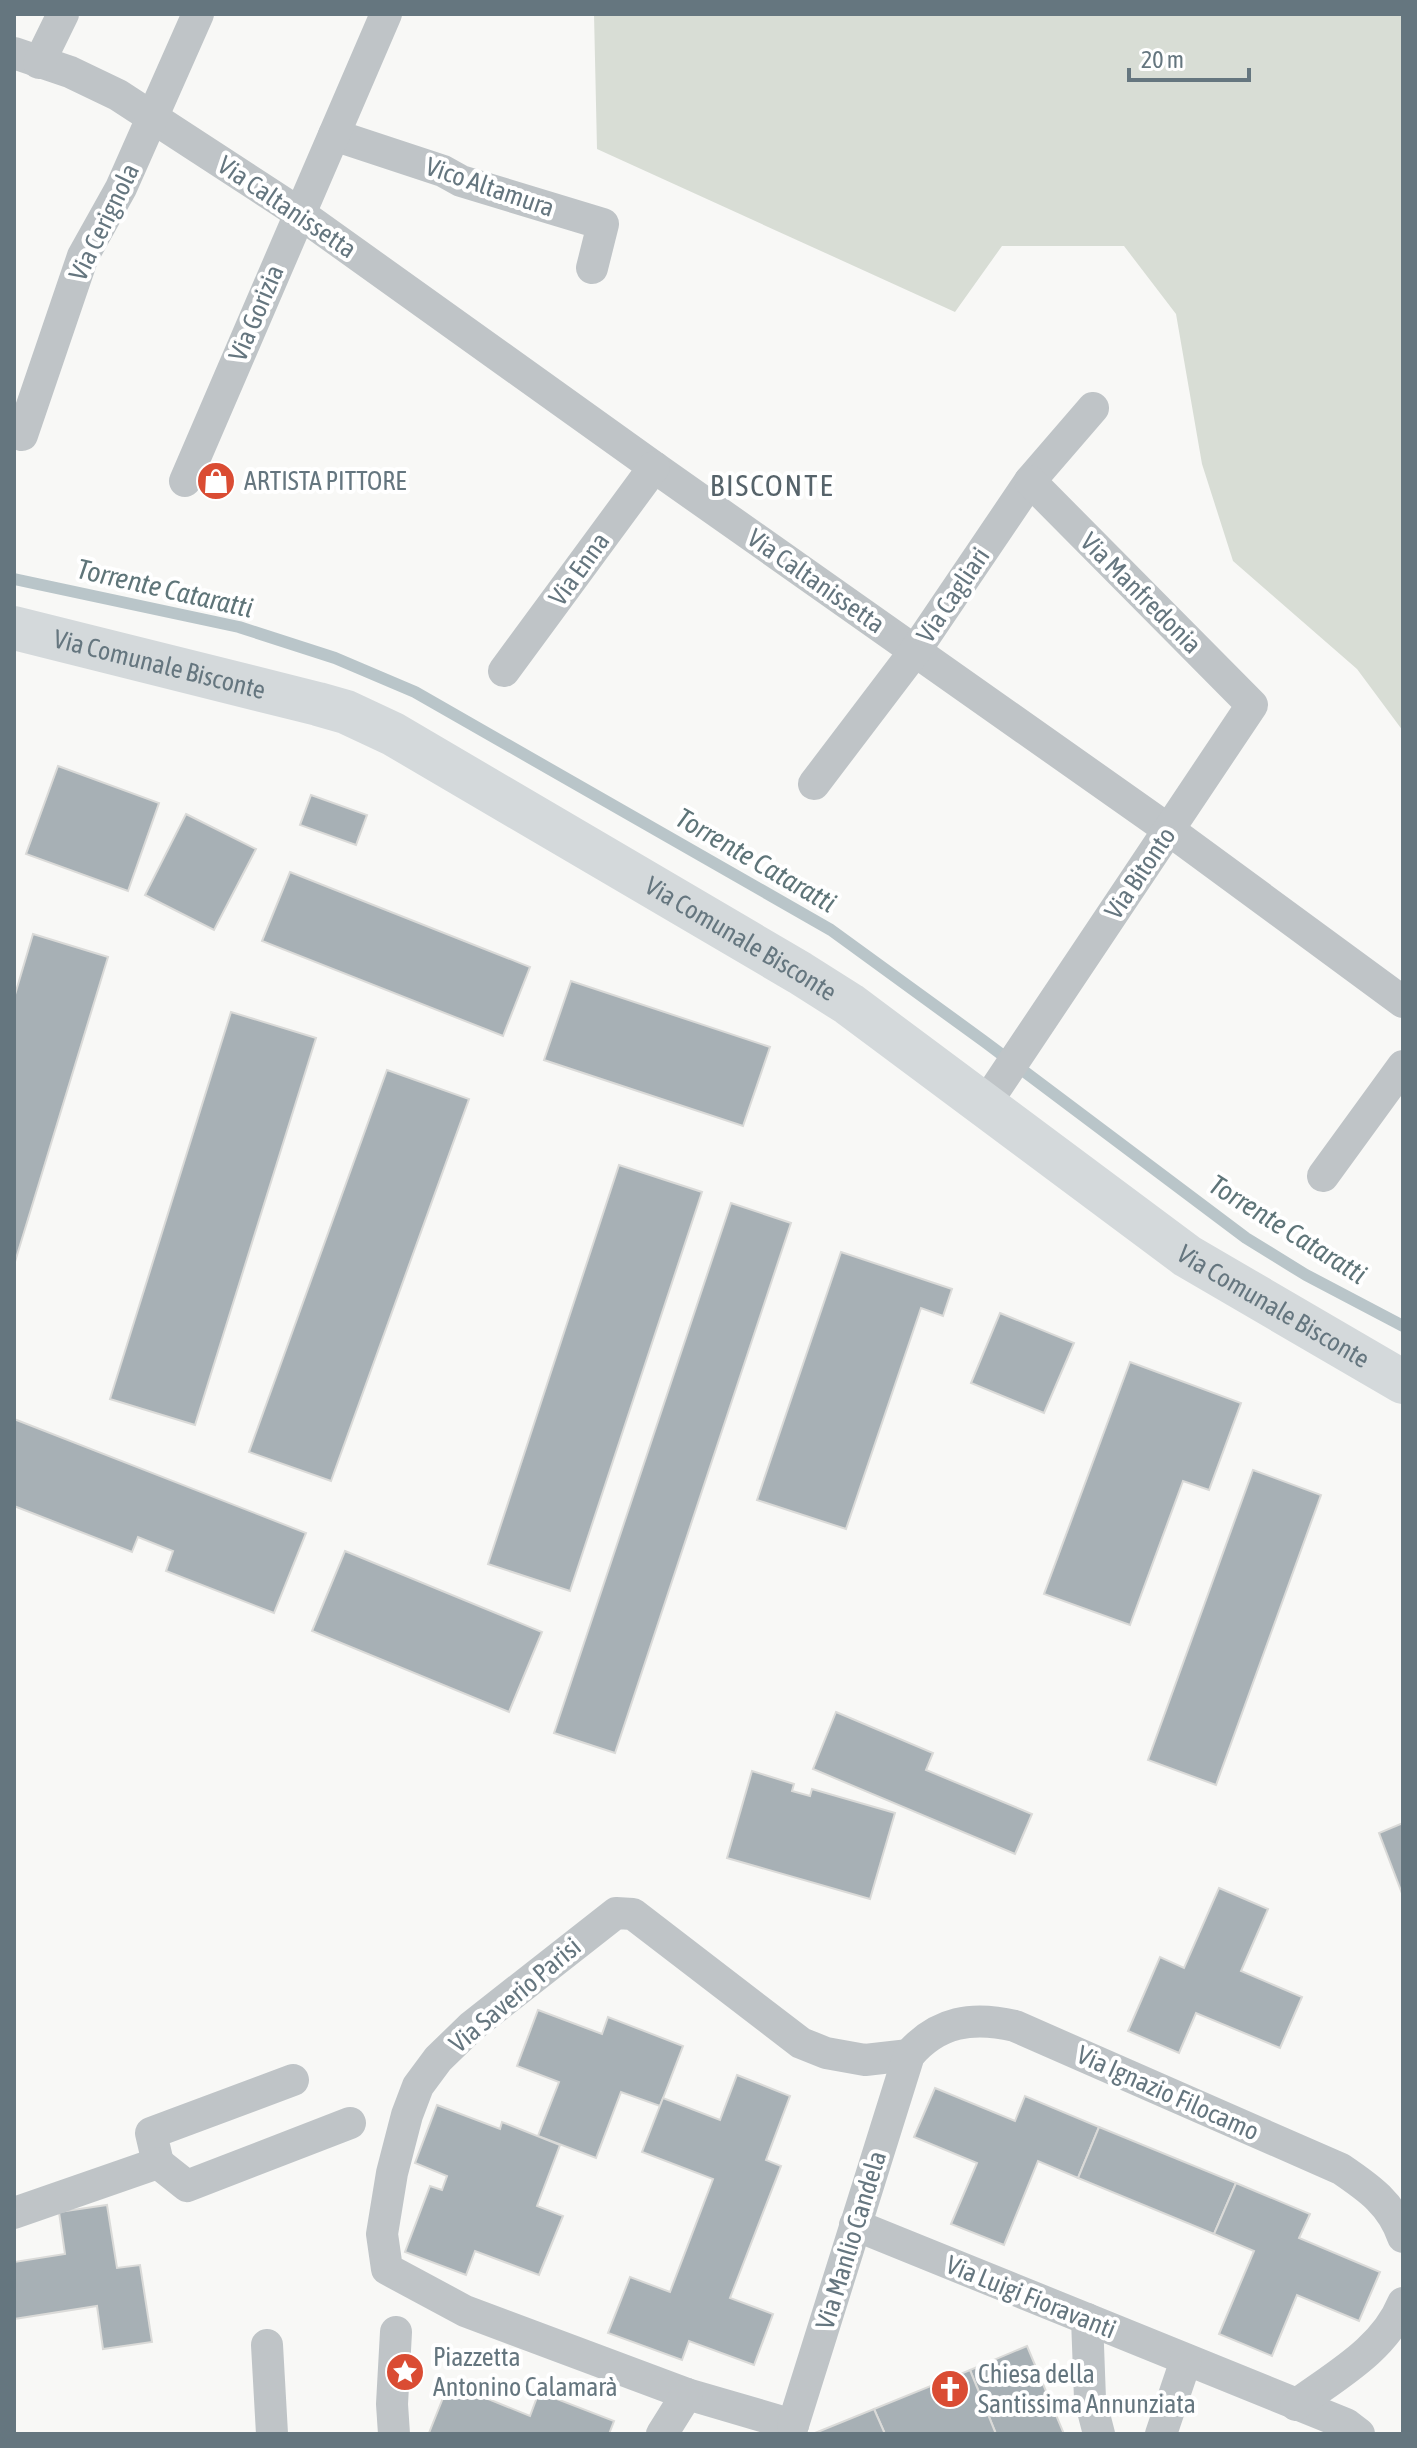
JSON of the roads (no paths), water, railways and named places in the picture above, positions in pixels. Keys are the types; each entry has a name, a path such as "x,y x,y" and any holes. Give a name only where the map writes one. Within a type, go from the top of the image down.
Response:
{"street":[{"path":"27,58 63,14"},
{"name":"Via Cerignola","path":"22,435 83,256 121,188 198,14"},
{"name":"Via Gorizia","path":"185,481 386,14"},
{"name":"Via Caltanissetta","path":"27,58 70,72 118,95 299,213 1169,830 1403,1002"},
{"name":"Vico Altamura","path":"334,135 443,171 461,181 603,224 592,268"},
{"name":"Via Cagliari","path":"814,784 915,651 1030,481 1093,408"},
{"name":"Via Enna","path":"504,671 654,467"},
{"name":"Via Manfredonia","path":"1030,481 1252,705"},
{"name":"Via Comunale Bisconte","path":"14,628 304,700 371,723 800,973 992,1094 1187,1256 1403,1382"},
{"name":"Via Bitonto","path":"992,1094 1252,705"},
{"path":"1323,1176 1403,1066"},
{"name":"Via Saverio Parisi","path":"795,2429 687,2394 465,2311 387,2269 382,2234 392,2173 407,2115 418,2086 438,2059 472,2026 616,1913 625,1911 633,1914 801,2043 826,2053 865,2060 909,2055"},
{"name":"Via Ignazio Filocamo","path":"909,2055 923,2038 949,2026 991,2020 1015,2026 1341,2169 1375,2192 1390,2208 1403,2237"},
{"name":"Via Manlio Candela","path":"795,2429 909,2055"},
{"path":"293,2080 151,2133 158,2163 187,2186 350,2123"},
{"path":"14,2213 158,2163"},
{"name":"Via Luigi Fioravanti","path":"855,2225 1346,2424 1359,2434"},
{"path":"1296,2405 1366,2353 1386,2334 1403,2303"},
{"path":"1087,2319 1090,2399 1099,2434"},
{"path":"394,2434 392,2404 396,2332"},
{"path":"267,2345 272,2434"},
{"path":"1161,2434 1186,2360"},
{"path":"662,2434 687,2394"}],"waterway":[{"name":"Torrente Cataratti","path":"14,579 239,627 335,658 415,692 831,930 1246,1238 1306,1275 1403,1326"}],"place":[{"name":"ARTISTA PITTORE","path":"216,481"},
{"name":"Piazzetta Antonino Calamarà","path":"405,2372"},
{"name":"Chiesa della Santissima Annunziata","path":"950,2389"}],"district":[{"name":"BISCONTE","path":"772,486"}]}
